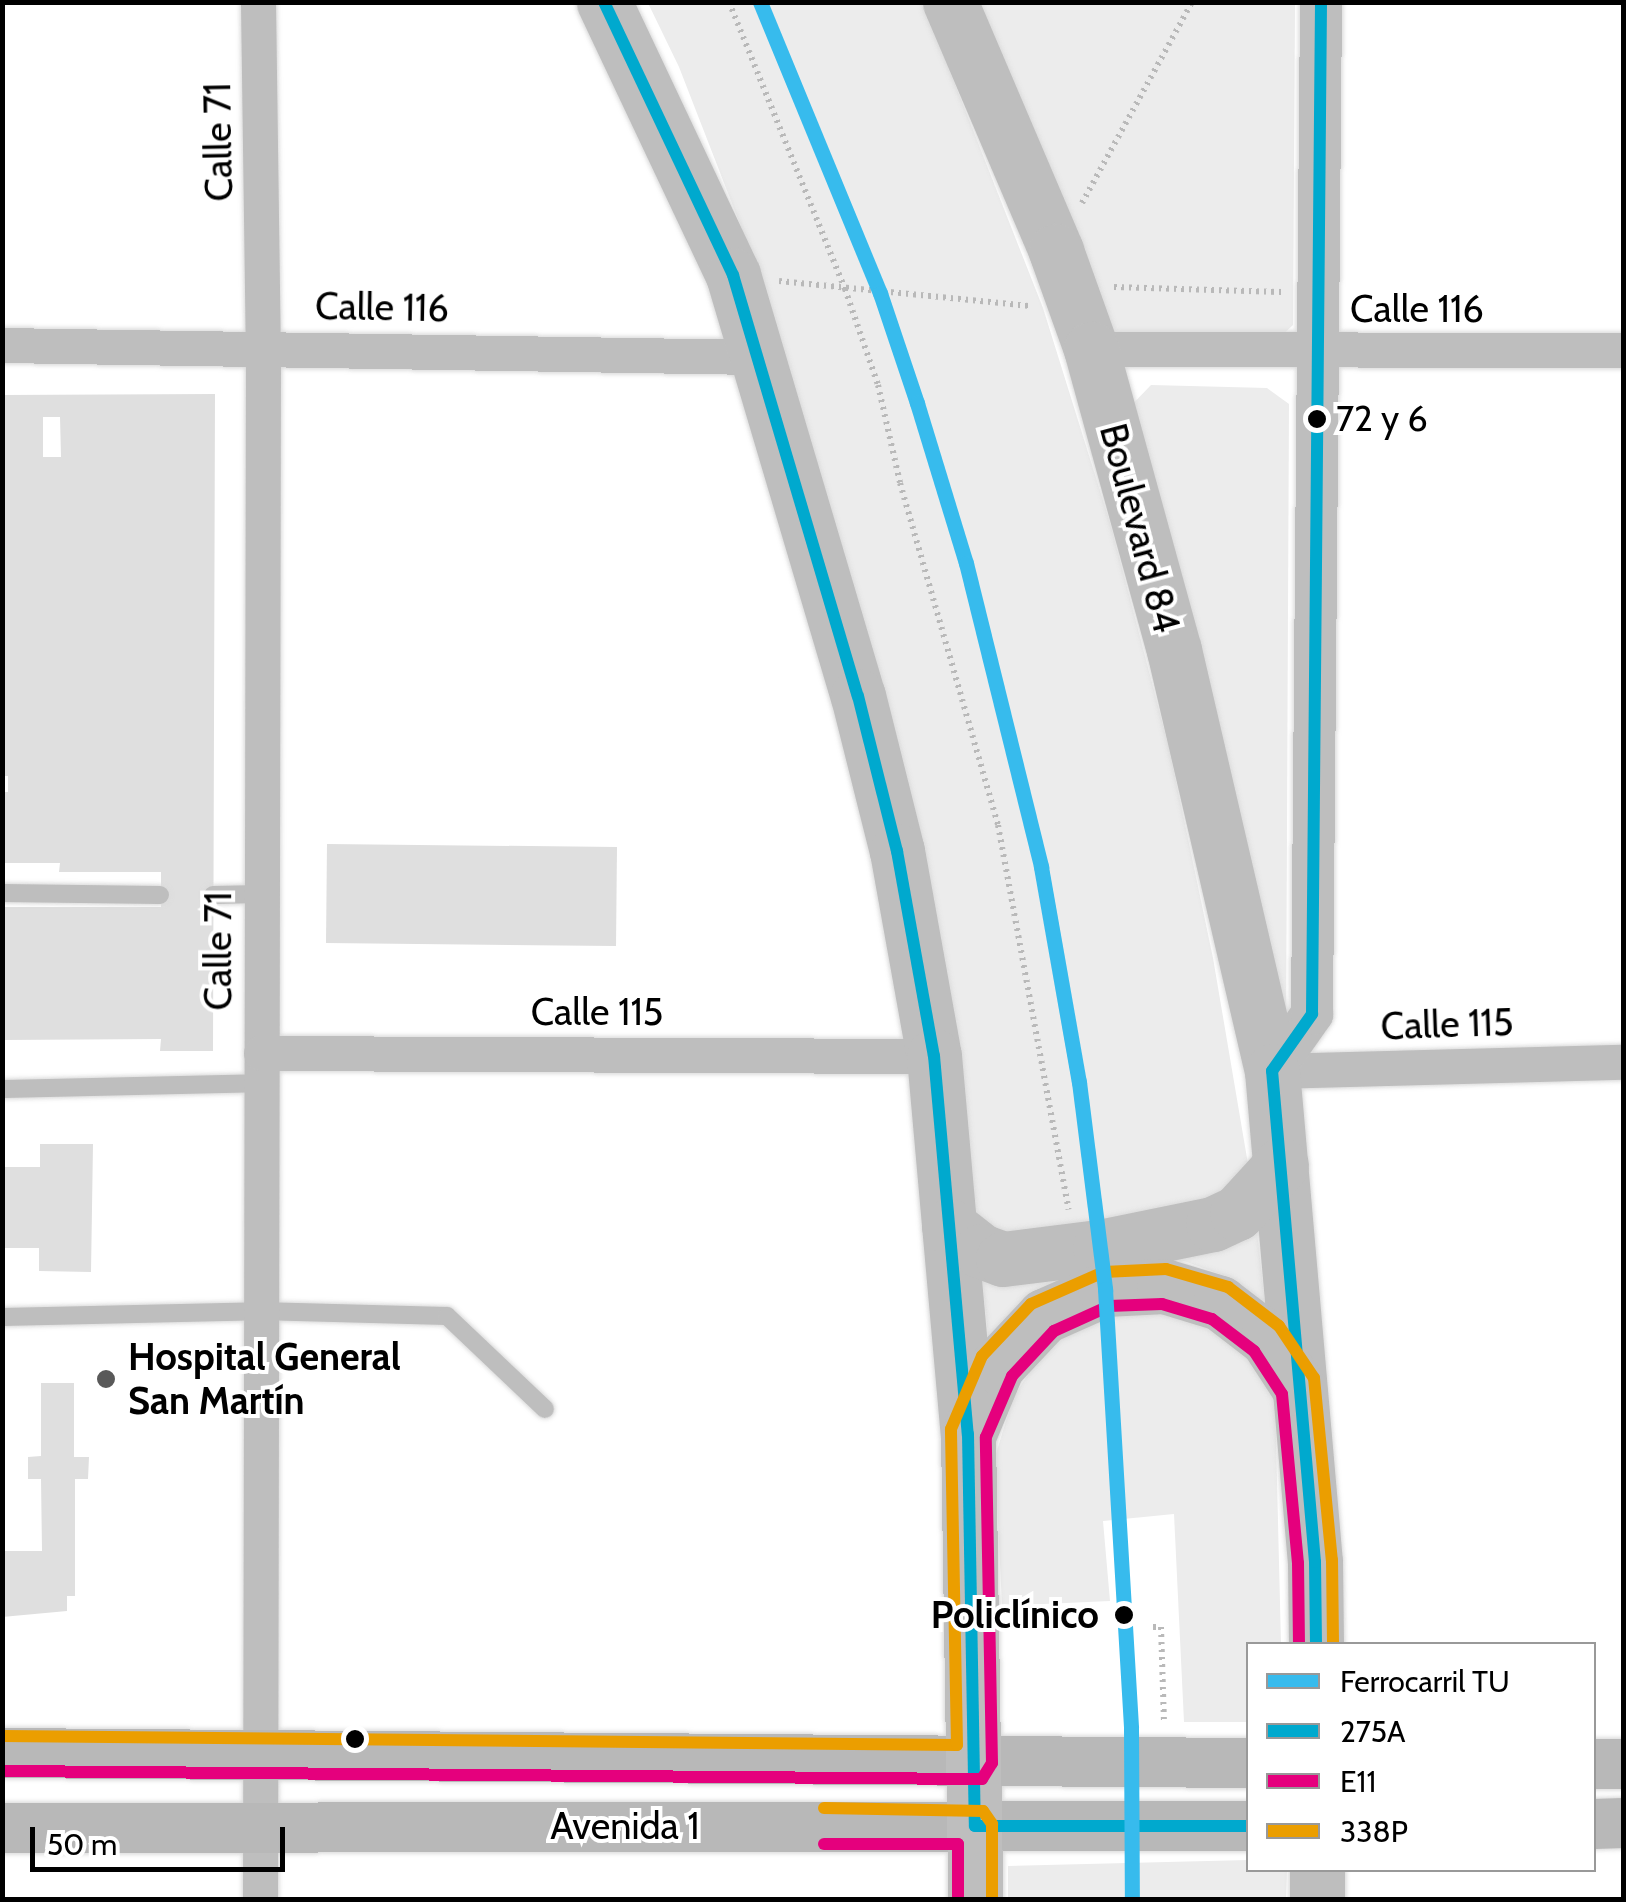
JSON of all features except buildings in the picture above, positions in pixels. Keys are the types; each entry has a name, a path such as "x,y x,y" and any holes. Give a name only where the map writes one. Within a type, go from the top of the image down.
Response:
{"highway":[{"path":"604,2 728,263 760,357 858,696 897,851 934,1056 968,1434 975,1900"},
{"name":"Boulevard 84","path":"950,2 1056,251 1091,349 1174,650 1272,1071 1315,1562 1316,1642"},
{"path":"949,1226 981,1250 1003,1259 1072,1252 1213,1224 1237,1213 1281,1165"},
{"path":"968,1434 998,1366 1044,1316 1105,1288 1164,1286 1220,1303 1267,1339 1299,1388"},
{"path":"1317,1872 1317,1900"}],"main road":[{"name":"Avenida 1","path":"2,1753 1246,1763"},
{"path":"1596,1764 1624,1764"},
{"path":"1596,1824 1624,1824"},
{"name":"Avenida 1","path":"2,1828 1246,1826"}],"street":[{"name":"Calle 71","path":"258,2 263,348 258,1311 260,1900"},
{"path":"1272,1071 1312,1014 1322,2"},
{"name":"Calle 116","path":"2,346 760,357"},
{"name":"Calle 116","path":"1091,349 1624,350"},
{"name":"Calle 115","path":"260,1068 934,1056"},
{"name":"Calle 115","path":"1272,1071 1624,1062"}],"lane":[{"path":"2,893 160,895"},
{"path":"213,895 261,894"},
{"path":"2,1089 260,1068"},
{"path":"2,1317 258,1311 447,1316 545,1409"}],"path":[{"path":"730,2 845,289 878,385 900,483 998,825 1033,1030 1066,1183 1072,1252"},
{"path":"1056,251 1192,2"},
{"path":"1153,1627 1161,1627 1165,1728"}],"shaded area":[{"path":"648,3 923,3 1043,308 1111,526 1169,748 1213,958 1248,1164 1217,1207 1011,1244 975,1214 761,278 679,67"},
{"path":"968,3 1295,3 1293,325 1277,340 1123,338 1101,322"},
{"path":"1151,385 1267,388 1289,404 1286,1033 1124,413"},
{"path":"1255,1214 1265,1303 1231,1278 1184,1261 1144,1259 990,1355 981,1268"},
{"path":"1085,1312 1207,1314 1249,1349 1275,1400 1281,1642 1246,1642 1246,1722 1184,1722 1174,1514 1103,1521 1110,1601 1002,1606 995,1457 1013,1398 1046,1346"},
{"path":"1246,1860 1246,1872 1287,1872 1286,1899 1008,1899 1008,1866"}],"rail line":[{"name":"TU","path":"760,2 880,293 917,403 966,563 1041,867 1079,1082 1105,1289 1131,1728 1132,1900"}],"transit line":[{"name":"275A","path":"604,2 733,275 858,696 897,851 934,1056 968,1434 975,1826 1246,1826"},
{"name":"275A","path":"1316,1642 1315,1562 1272,1071 1312,1014 1321,2"},
{"name":"338P","path":"2,1736 957,1745 951,1429 982,1356 1031,1304 1104,1272 1166,1269 1228,1287 1279,1326 1314,1378 1332,1560 1333,1642"},
{"name":"E11","path":"2,1771 982,1779 992,1763 986,1437 1012,1376 1054,1331 1109,1306 1162,1304 1212,1319 1254,1351 1282,1394 1298,1563 1299,1642"},
{"name":"338P","path":"824,1808 983,1811 992,1824 992,1900"},
{"name":"E11","path":"824,1844 958,1844 958,1900"}],"place":[{"name":"72 y 6","path":"1317,419"},
{"name":"Hospital General San Martín","path":"106,1379"},
{"name":"Policlínico","path":"1124,1615"}]}
